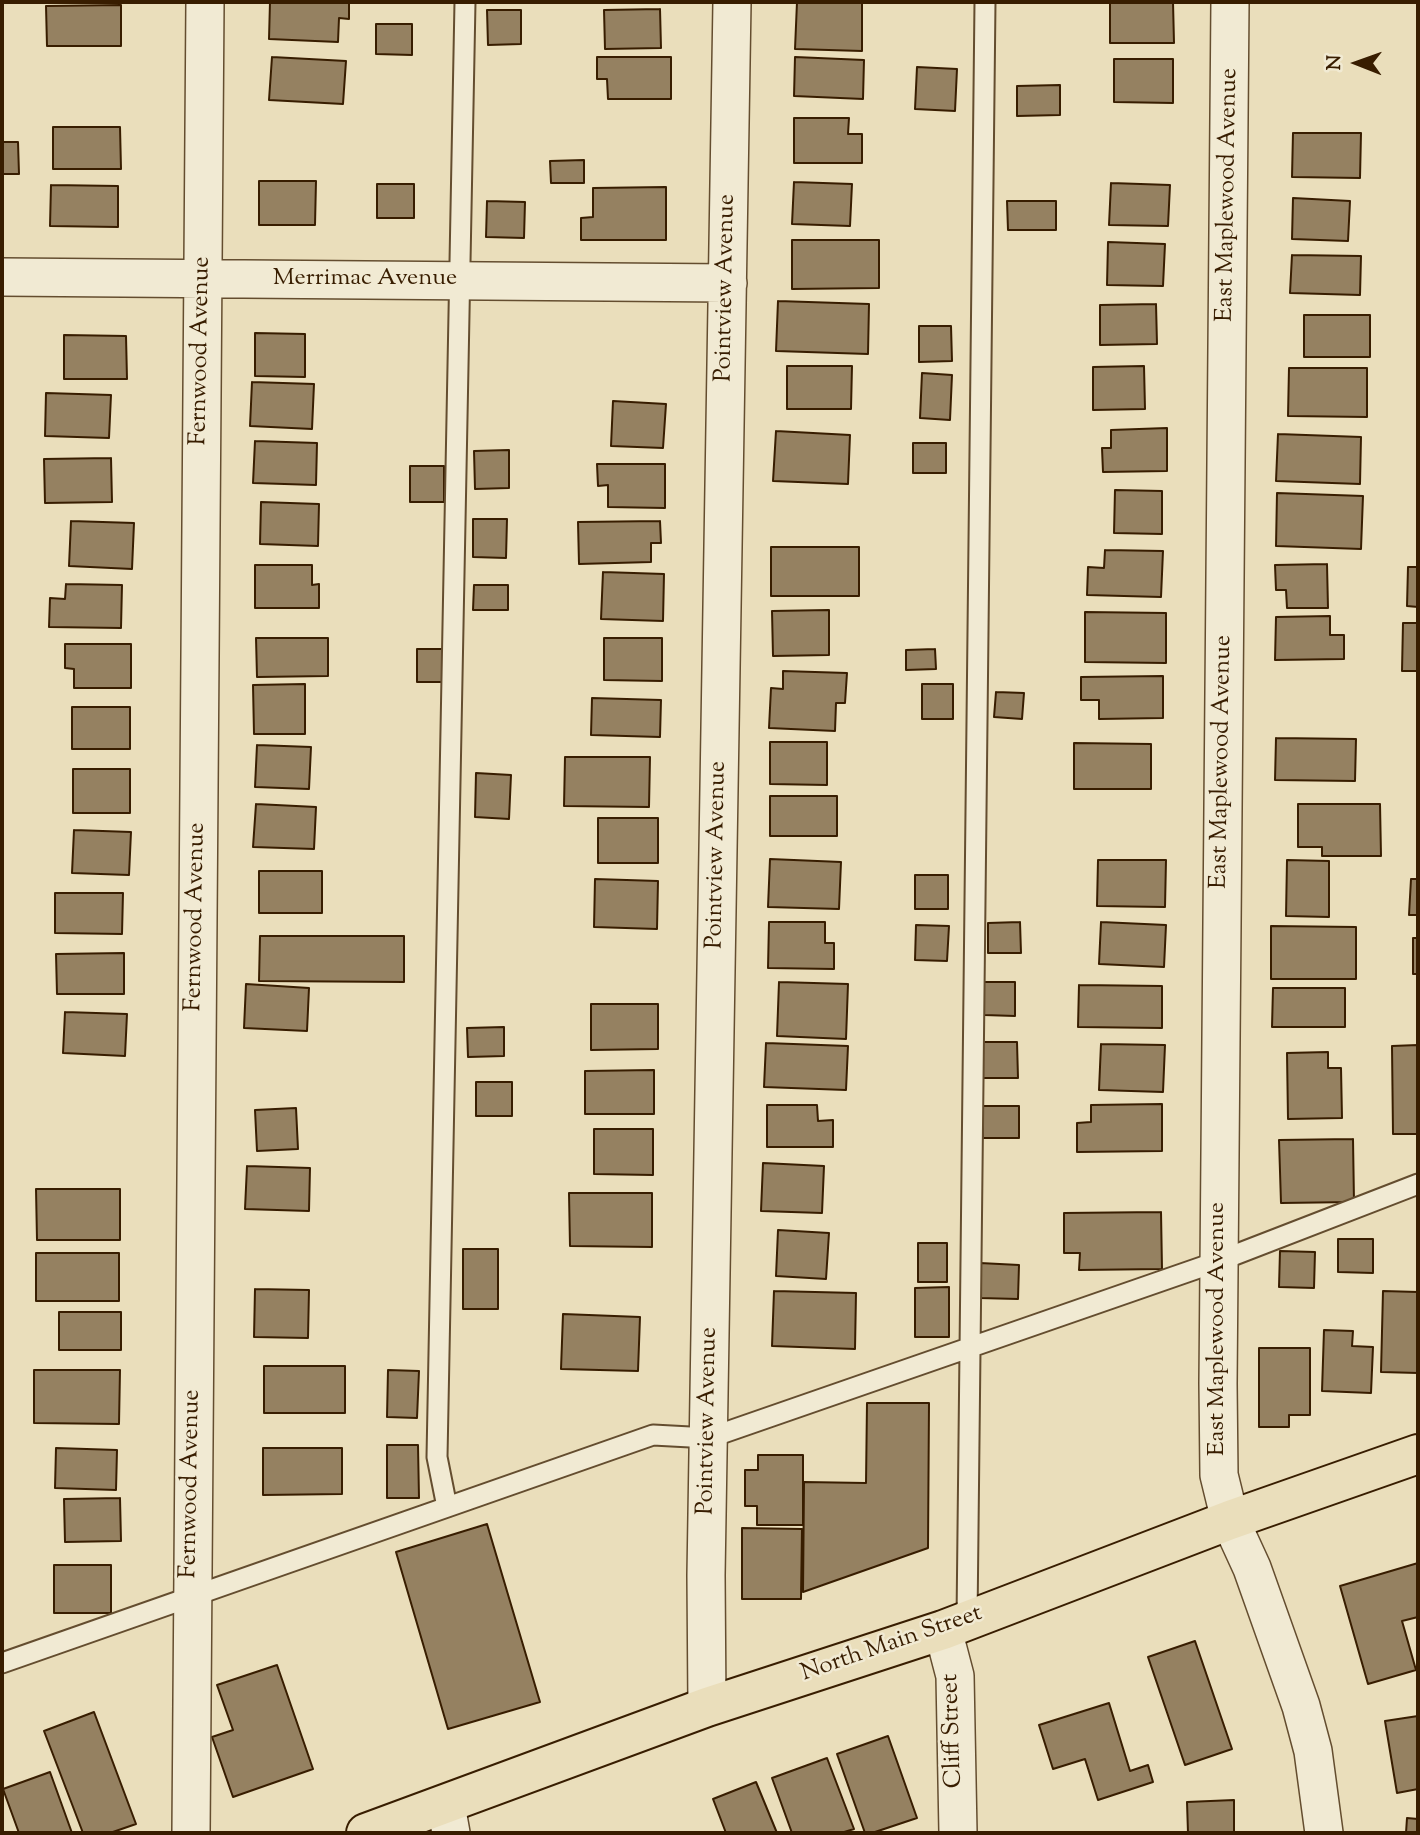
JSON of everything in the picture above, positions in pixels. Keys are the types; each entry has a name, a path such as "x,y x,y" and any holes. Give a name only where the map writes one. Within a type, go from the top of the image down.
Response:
{"main road":[{"name":"North Main Street","path":"366,1833 449,1819 707,1707 955,1625 1230,1520 1418,1454"}],"street":[{"name":"Fernwood Avenue","path":"191,1833 205,2"},
{"name":"Pointview Avenue","path":"707,1707 706,1575 732,2"},
{"name":"East Maplewood Avenue","path":"1230,2 1219,1475 1230,1520 1252,1569 1301,1706 1313,1751 1324,1833"},
{"name":"Merrimac Avenue","path":"2,277 728,283"},
{"name":"Cliff Street","path":"955,1625 958,1833"}],"lane":[{"path":"447,1507 437,1457 466,2"},
{"path":"955,1625 969,1348 985,2"},
{"path":"2,1663 653,1435 709,1438 1219,1261 1418,1184"}],"building":[{"path":"270,2 349,2 349,19 339,18 338,42 269,39"},
{"path":"797,2 862,2 862,51 795,49"},
{"path":"1110,2 1173,2 1174,43 1110,43"},
{"path":"121,5 121,46 47,46 46,6"},
{"path":"660,9 661,48 605,49 604,10"},
{"path":"487,10 521,10 521,44 488,45"},
{"path":"376,24 412,24 412,55 376,54"},
{"path":"272,57 346,61 343,104 269,100"},
{"path":"597,57 671,57 671,99 608,99 607,79 597,79"},
{"path":"795,57 864,60 863,99 794,96"},
{"path":"1114,59 1173,59 1173,103 1114,102"},
{"path":"917,67 957,69 955,111 915,109"},
{"path":"1060,85 1060,115 1017,116 1017,86"},
{"path":"794,118 849,118 848,134 862,134 862,163 794,163"},
{"path":"53,127 120,127 121,169 53,169"},
{"path":"1293,133 1361,133 1360,178 1292,177"},
{"path":"2,142 18,142 19,174 2,174"},
{"path":"584,160 584,183 551,183 550,161"},
{"path":"259,181 316,181 315,225 259,225"},
{"path":"794,182 852,184 850,226 792,224"},
{"path":"1111,183 1170,185 1168,226 1109,225"},
{"path":"377,184 414,184 414,218 377,218"},
{"path":"51,185 118,186 118,227 50,226"},
{"path":"666,187 666,240 581,240 581,218 593,217 593,188"},
{"path":"1293,198 1350,201 1348,241 1292,239"},
{"path":"487,201 525,202 524,238 486,237"},
{"path":"1007,201 1056,201 1056,230 1008,230"},
{"path":"792,240 879,240 879,288 792,289"},
{"path":"1108,242 1165,244 1163,286 1107,285"},
{"path":"1292,255 1361,256 1360,295 1290,293"},
{"path":"778,301 869,304 868,354 776,351"},
{"path":"1156,304 1157,344 1100,345 1100,305"},
{"path":"1304,315 1370,315 1370,357 1304,357"},
{"path":"919,326 951,326 952,361 919,362"},
{"path":"255,333 305,334 305,377 255,376"},
{"path":"64,335 126,336 127,379 64,379"},
{"path":"787,366 852,366 851,409 787,409"},
{"path":"1144,366 1145,409 1093,410 1093,367"},
{"path":"1289,368 1367,368 1367,417 1288,416"},
{"path":"922,373 952,375 950,420 920,418"},
{"path":"252,382 314,384 312,429 250,426"},
{"path":"46,393 111,395 109,438 45,436"},
{"path":"613,401 666,404 663,448 611,446"},
{"path":"1167,428 1167,471 1103,472 1102,448 1111,448 1111,430"},
{"path":"776,431 850,435 848,484 773,481"},
{"path":"1278,434 1361,437 1360,484 1276,481"},
{"path":"255,441 317,443 316,485 253,483"},
{"path":"913,443 946,443 946,473 913,473"},
{"path":"509,450 509,488 475,489 474,451"},
{"path":"111,458 112,502 45,503 44,459"},
{"path":"597,464 665,464 665,508 608,507 608,485 598,486"},
{"path":"410,466 444,466 444,502 410,502"},
{"path":"1115,490 1162,491 1162,534 1114,533"},
{"path":"1277,493 1363,496 1361,549 1276,546"},
{"path":"261,502 319,504 318,546 260,544"},
{"path":"473,519 507,519 506,558 473,557"},
{"path":"71,521 134,523 132,569 69,566"},
{"path":"660,521 661,543 651,543 651,562 579,564 578,522"},
{"path":"771,547 859,547 859,596 771,596"},
{"path":"1105,550 1163,551 1161,597 1087,595 1088,567 1104,568"},
{"path":"1327,564 1328,608 1287,608 1286,590 1276,590 1275,565"},
{"path":"255,565 312,565 312,585 319,584 319,608 255,608"},
{"path":"1408,567 1418,567 1418,607 1407,606"},
{"path":"603,572 664,574 663,621 601,619"},
{"path":"66,584 122,585 121,628 49,627 50,598 65,599"},
{"path":"474,585 508,585 508,610 473,610"},
{"path":"829,610 829,655 773,656 772,611"},
{"path":"1085,612 1166,613 1166,663 1085,662"},
{"path":"1330,616 1330,635 1344,635 1344,659 1275,660 1276,617"},
{"path":"1403,623 1418,623 1418,671 1402,671"},
{"path":"256,638 328,638 328,676 257,677"},
{"path":"604,638 662,638 662,681 604,680"},
{"path":"65,644 131,644 131,688 74,688 74,669 65,668"},
{"path":"417,649 444,649 445,682 417,682"},
{"path":"935,649 936,669 906,670 906,650"},
{"path":"783,671 847,673 845,703 836,703 835,731 769,728 771,688 783,689"},
{"path":"1163,676 1163,718 1099,719 1099,700 1081,700 1081,677"},
{"path":"305,684 305,734 254,734 253,685"},
{"path":"922,684 953,684 953,719 922,719"},
{"path":"996,692 1024,693 1022,719 994,717"},
{"path":"592,698 661,700 660,737 591,735"},
{"path":"72,707 130,707 130,749 72,749"},
{"path":"1276,738 1356,739 1355,781 1275,780"},
{"path":"770,742 827,742 827,785 770,784"},
{"path":"1074,743 1151,744 1151,789 1074,789"},
{"path":"257,745 311,747 309,789 255,787"},
{"path":"565,757 650,757 649,807 564,806"},
{"path":"73,769 130,769 130,813 73,813"},
{"path":"476,773 511,775 509,819 475,817"},
{"path":"770,796 837,796 837,836 770,836"},
{"path":"256,804 316,807 314,849 253,847"},
{"path":"1298,804 1380,804 1381,856 1322,856 1322,847 1298,847"},
{"path":"598,818 658,818 658,863 598,863"},
{"path":"74,830 131,832 129,875 72,873"},
{"path":"770,859 841,862 839,909 768,907"},
{"path":"1098,860 1166,860 1165,907 1097,906"},
{"path":"1287,860 1329,861 1329,917 1286,916"},
{"path":"259,871 322,871 322,913 259,913"},
{"path":"915,875 948,875 948,909 915,909"},
{"path":"595,879 658,881 657,929 594,927"},
{"path":"1411,879 1418,879 1418,915 1409,915"},
{"path":"55,893 123,893 122,934 55,933"},
{"path":"769,922 825,922 825,943 834,943 834,969 768,968"},
{"path":"1020,922 1021,953 988,953 988,923"},
{"path":"1101,922 1166,925 1164,967 1099,964"},
{"path":"916,925 949,926 947,961 915,960"},
{"path":"1271,926 1356,927 1356,979 1271,979"},
{"path":"260,936 404,936 404,982 259,981"},
{"path":"1413,938 1418,938 1418,974 1413,974"},
{"path":"124,953 124,994 57,994 56,954"},
{"path":"779,982 848,984 846,1039 777,1036"},
{"path":"984,982 1015,982 1015,1016 984,1015"},
{"path":"246,984 309,988 307,1031 244,1028"},
{"path":"1079,985 1162,986 1162,1028 1078,1027"},
{"path":"1273,988 1345,988 1345,1027 1272,1027"},
{"path":"591,1004 658,1004 658,1049 591,1050"},
{"path":"65,1012 127,1014 125,1056 63,1053"},
{"path":"504,1027 504,1056 468,1057 467,1028"},
{"path":"981,1042 1017,1042 1018,1078 982,1078"},
{"path":"766,1043 848,1046 846,1090 764,1087"},
{"path":"1101,1044 1165,1045 1163,1092 1099,1090"},
{"path":"1418,1045 1418,1134 1393,1134 1392,1046"},
{"path":"1328,1052 1328,1068 1341,1068 1342,1118 1288,1119 1287,1053"},
{"path":"654,1070 654,1114 585,1114 585,1071"},
{"path":"476,1082 512,1082 512,1116 476,1116"},
{"path":"1162,1104 1162,1151 1077,1152 1077,1123 1091,1122 1091,1105"},
{"path":"767,1105 817,1105 818,1121 833,1120 833,1147 767,1147"},
{"path":"983,1106 1019,1106 1019,1138 983,1138"},
{"path":"296,1108 298,1149 257,1151 255,1110"},
{"path":"594,1129 653,1129 653,1175 594,1174"},
{"path":"1353,1139 1354,1202 1281,1203 1279,1140"},
{"path":"763,1163 824,1166 822,1213 761,1211"},
{"path":"247,1166 310,1168 309,1211 245,1209"},
{"path":"36,1189 120,1189 120,1240 37,1240"},
{"path":"569,1193 652,1193 652,1247 570,1246"},
{"path":"1161,1212 1162,1269 1079,1270 1080,1253 1064,1253 1064,1213"},
{"path":"778,1230 829,1233 826,1279 776,1276"},
{"path":"1338,1239 1373,1239 1373,1273 1338,1272"},
{"path":"918,1243 947,1243 947,1282 918,1282"},
{"path":"463,1249 498,1249 498,1309 463,1309"},
{"path":"1280,1251 1315,1252 1314,1288 1279,1287"},
{"path":"36,1253 119,1253 119,1301 36,1301"},
{"path":"980,1263 1019,1265 1018,1299 979,1298"},
{"path":"949,1287 949,1337 915,1337 915,1288"},
{"path":"255,1289 309,1290 308,1338 254,1337"},
{"path":"774,1291 856,1293 855,1349 772,1346"},
{"path":"1383,1291 1418,1292 1418,1373 1381,1372"},
{"path":"59,1312 121,1312 121,1350 59,1350"},
{"path":"563,1314 640,1317 638,1371 561,1369"},
{"path":"1324,1330 1353,1331 1352,1346 1373,1347 1371,1393 1322,1391"},
{"path":"1259,1348 1310,1348 1310,1415 1289,1415 1289,1427 1259,1427"},
{"path":"264,1366 345,1366 345,1413 264,1413"},
{"path":"34,1370 120,1370 119,1424 34,1423"},
{"path":"388,1370 419,1371 417,1418 387,1417"},
{"path":"867,1403 929,1403 928,1548 803,1592 804,1482 866,1483"},
{"path":"387,1445 418,1445 419,1498 387,1498"},
{"path":"56,1448 117,1450 116,1490 55,1488"},
{"path":"263,1448 342,1448 342,1494 263,1495"},
{"path":"758,1455 803,1455 803,1525 757,1525 757,1506 745,1506 745,1470 758,1470"},
{"path":"120,1498 121,1541 65,1542 64,1499"},
{"path":"487,1524 540,1702 448,1729 396,1552"},
{"path":"742,1528 802,1529 801,1599 742,1599"},
{"path":"1418,1563 1418,1617 1402,1621 1416,1670 1368,1684 1340,1586"},
{"path":"54,1565 111,1565 111,1613 54,1613"},
{"path":"1195,1641 1232,1749 1185,1765 1148,1657"},
{"path":"277,1665 313,1769 233,1797 212,1737 233,1730 217,1685"},
{"path":"1109,1703 1130,1771 1148,1765 1153,1782 1098,1800 1085,1759 1053,1769 1039,1725"},
{"path":"94,1712 136,1824 110,1833 83,1833 44,1731"},
{"path":"1418,1716 1418,1789 1397,1793 1385,1721"},
{"path":"888,1736 917,1818 865,1833 837,1754"},
{"path":"827,1758 854,1829 841,1833 792,1833 772,1778"},
{"path":"50,1772 72,1833 19,1833 3,1789"},
{"path":"756,1782 777,1833 726,1833 713,1799"},
{"path":"1234,1800 1234,1833 1188,1833 1187,1802"},
{"path":"1407,1818 1418,1819 1418,1833 1406,1833"}]}
